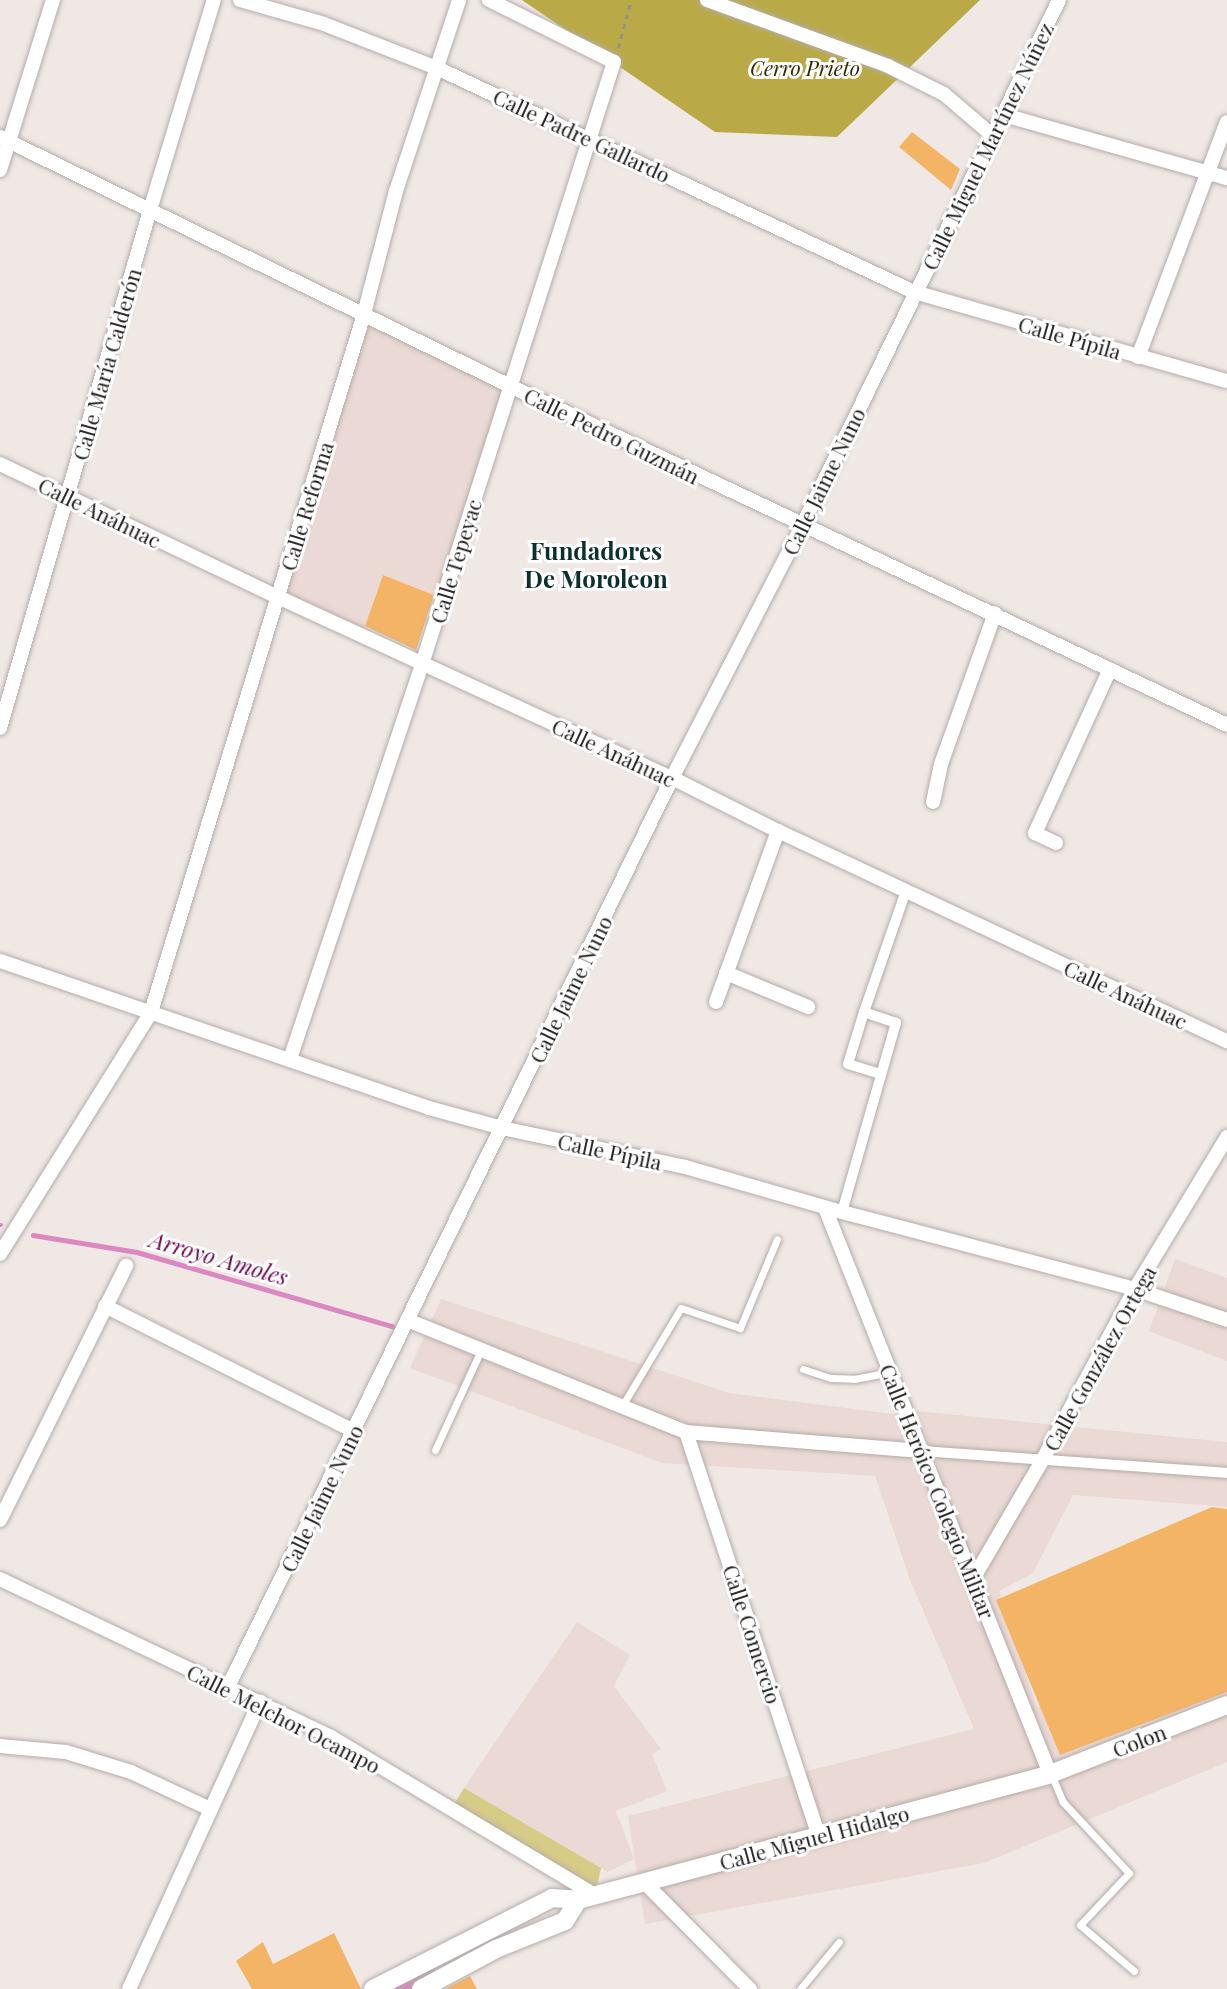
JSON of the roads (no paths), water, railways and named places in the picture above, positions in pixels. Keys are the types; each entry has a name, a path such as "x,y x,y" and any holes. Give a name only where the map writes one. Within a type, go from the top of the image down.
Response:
{"street":[{"path":"0,170 4,139 53,0"},
{"name":"Calle María Calderón","path":"1,719 214,0"},
{"name":"Calle Padre Gallardo","path":"240,0 324,24 437,68 589,137 914,292"},
{"name":"Calle Reforma","path":"0,1254 151,1012 364,314 396,191 459,0"},
{"name":"Calle Tepeyac","path":"290,1059 422,664 614,62 489,0"},
{"path":"707,0 888,66 944,94 993,136"},
{"name":"Calle Miguel Martínez Núñez","path":"914,292 1059,0"},
{"path":"1004,115 1227,178"},
{"path":"1138,357 1227,122"},
{"name":"Calle Pedro Guzmán","path":"4,139 802,526 995,613 1227,724"},
{"name":"Calle Pípila","path":"914,292 1227,381"},
{"name":"Calle Jaime Nuno","path":"228,1687 355,1432 672,778 802,526 914,292"},
{"name":"Calle Anáhuac","path":"0,464 1227,1041"},
{"path":"933,802 941,764 995,613"},
{"path":"1056,843 1035,832 1110,669"},
{"path":"716,1002 778,831"},
{"path":"881,1074 848,1064 906,891"},
{"name":"Calle Pípila","path":"0,961 429,1108 502,1128 685,1167 825,1208 1135,1289 1227,1320"},
{"path":"726,973 808,1007"},
{"path":"842,1212 896,1023 864,1012"},
{"name":"Calle González Ortega","path":"973,1579 1043,1460 1135,1289 1227,1137"},
{"name":"Calle Heróico Colegio Militar","path":"825,1208 1051,1774"},
{"path":"0,1520 126,1266"},
{"path":"105,1306 355,1432"},
{"path":"407,1320 687,1432 1227,1473"},
{"name":"Calle Comercio","path":"687,1432 819,1837"},
{"name":"Calle Melchor Ocampo","path":"0,1579 331,1737 587,1897"},
{"path":"129,1989 260,1701"},
{"name":"Colon","path":"1051,1774 1227,1705"},
{"path":"0,1746 66,1752 131,1772 210,1808"},
{"name":"Calle Miguel Hidalgo","path":"373,1989 552,1898 587,1897 1051,1774"},
{"path":"643,1882 750,1989"},
{"path":"421,1989 496,1950 565,1920 587,1897"}],"lane":[{"path":"622,1406 681,1308 740,1328 778,1239"},
{"path":"435,1450 481,1350"},
{"path":"803,1369 831,1378 854,1380 891,1372"},
{"path":"1051,1774 1063,1802 1129,1873 1080,1925 1134,1970"},
{"path":"800,1989 839,1942"}],"waterway":[{"name":"Arroyo Amoles","path":"33,1235 137,1252 392,1326"}],"district":[{"name":"Fundadores De Moroleon","path":"596,565"}],"park label":[{"name":"Cerro Prieto","path":"805,67"}]}
